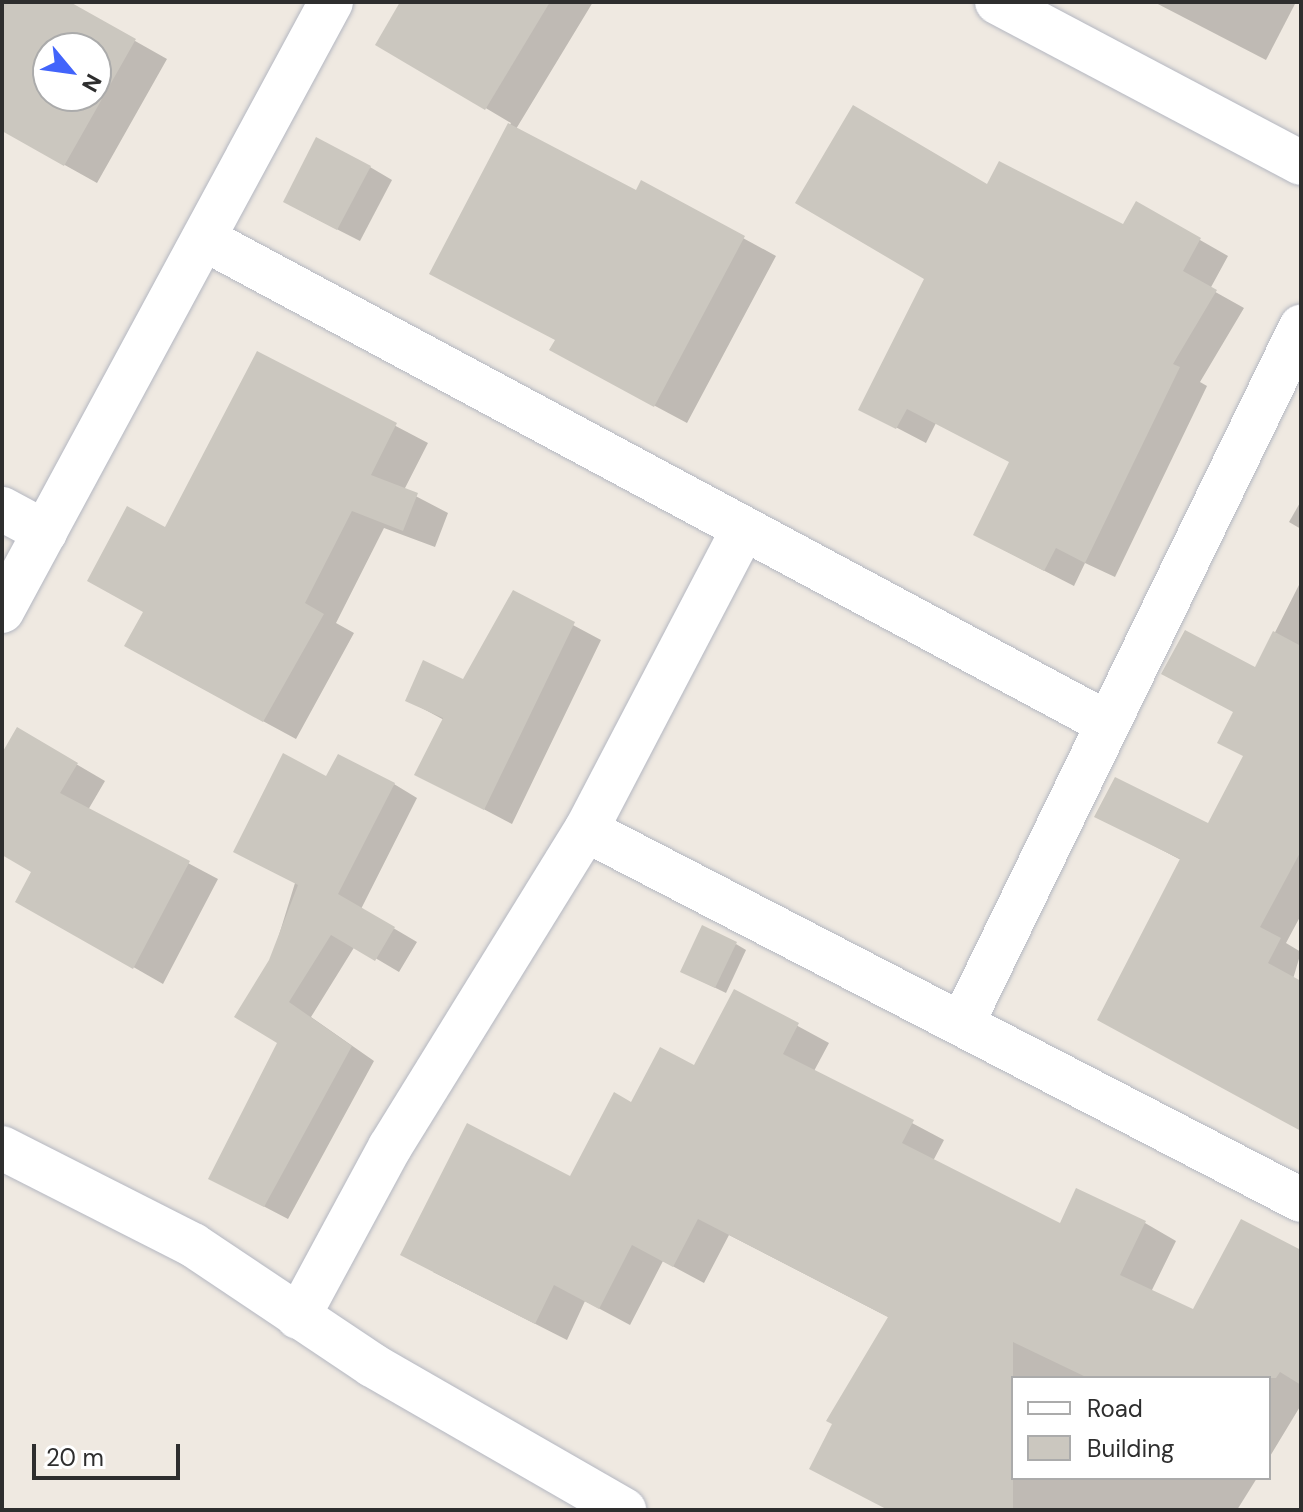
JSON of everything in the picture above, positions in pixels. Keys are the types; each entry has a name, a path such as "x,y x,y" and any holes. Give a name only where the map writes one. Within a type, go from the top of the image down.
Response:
{"street":[{"path":"2,611 208,241 331,2"},
{"path":"997,2 1301,163"},
{"path":"208,241 742,532 1105,722"},
{"path":"964,1020 1105,722 1301,327"},
{"path":"2,509 45,532"},
{"path":"298,1317 390,1147 586,830 742,532"},
{"path":"586,830 964,1020 1301,1200"},
{"path":"2,1148 193,1245 298,1317 624,1510"}],"building":[{"path":"2,2 70,2 136,39 112,81 112,32 32,32 32,112 95,112 64,166 2,131"},
{"path":"400,2 550,2 485,110 375,45"},
{"path":"853,105 987,184 999,161 1123,224 1136,201 1201,238 1183,271 1217,290 1173,364 1180,367 1085,563 1056,548 1044,571 973,535 1009,462 907,409 896,429 858,410 924,279 795,203"},
{"path":"508,123 636,190 641,180 745,236 654,407 549,350 555,340 429,274"},
{"path":"316,137 371,166 337,230 283,202"},
{"path":"257,351 397,423 371,475 418,493 403,531 352,511 305,603 324,614 263,722 124,646 143,612 87,581 127,506 165,527"},
{"path":"513,590 575,622 484,810 414,775 443,718 405,701 423,660 463,679"},
{"path":"1185,630 1255,667 1273,631 1301,646 1301,851 1260,927 1281,938 1268,963 1301,981 1301,1131 1097,1020 1180,859 1094,817 1115,777 1208,823 1243,756 1217,743 1233,712 1161,674"},
{"path":"17,727 78,763 60,793 190,861 133,969 15,902 31,872 2,855 2,753"},
{"path":"283,753 326,776 338,754 395,783 338,894 395,927 375,961 331,935 289,1002 352,1046 264,1207 208,1179 277,1043 234,1017 269,960 298,885 233,852"},
{"path":"702,925 737,942 715,988 680,972"},
{"path":"734,989 799,1023 783,1054 914,1120 902,1143 1060,1223 1076,1188 1146,1221 1120,1275 1193,1309 1241,1219 1301,1250 1301,1385 1280,1372 1276,1378 1084,1376 1013,1342 1013,1510 888,1510 809,1469 832,1424 826,1421 888,1317 698,1219 673,1267 632,1245 599,1309 554,1285 535,1324 400,1255 467,1123 570,1176 614,1092 631,1102 660,1047 694,1065"}]}
